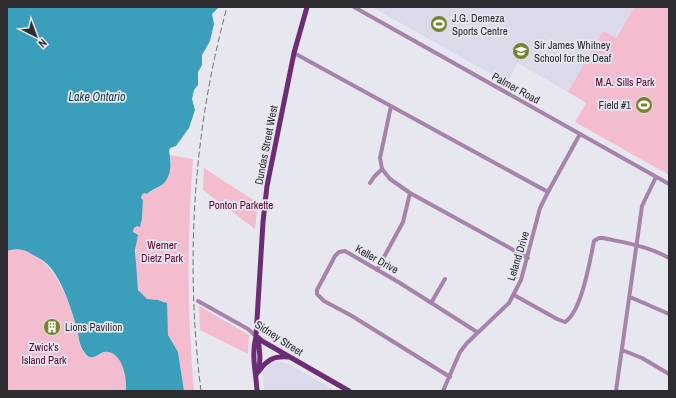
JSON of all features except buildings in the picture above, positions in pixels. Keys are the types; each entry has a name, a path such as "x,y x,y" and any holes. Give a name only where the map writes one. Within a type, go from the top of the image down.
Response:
{"main road":[{"name":"Dundas Street West","path":"257,391 259,345 256,336 263,222 267,186 294,53 307,7"},
{"name":"Sidney Street","path":"256,336 349,391"},
{"path":"257,373 268,360 273,357 291,358"}],"street":[{"name":"Palmer Road","path":"354,7 669,184"},
{"path":"294,53 548,192"},
{"path":"391,106 380,158 382,169 390,179 410,193 528,258"},
{"name":"Leland Drive","path":"443,391 460,352 477,332 509,303 514,295 521,280 528,258 540,208 580,134"},
{"path":"370,184 374,177 382,169"},
{"path":"616,391 642,206 656,177"},
{"path":"377,270 403,222 410,193"},
{"path":"514,295 565,322 572,315 585,281 594,241 599,238 603,238 637,245 649,248 669,258"},
{"name":"Keller Drive","path":"450,377 352,316 324,301 317,294 317,290 335,256 339,252 345,252 400,283 477,332"},
{"path":"431,303 445,279"},
{"path":"630,297 669,314"},
{"name":"Sidney Street","path":"198,301 256,336"},
{"path":"622,350 642,358 669,374"}],"shaded area":[{"name":"Sir James Whitney School for the Deaf","path":"372,7 634,7 615,38 603,31 568,92 518,63 507,83"},
{"path":"272,360 289,364 336,391 264,391 263,372"}],"green space":[{"name":"M.A. Sills Park","path":"634,7 669,7 669,175 575,122 586,103 568,92 603,31 616,38"},
{"name":"Werner Dietz Park","path":"170,155 193,159 190,217 189,304 194,391 184,391 178,352 168,335 166,305 164,301 145,298 137,285 136,279 136,243 134,228 142,223 143,200 141,198 144,193 147,194 162,185 168,178 171,161"},
{"name":"Ponton Parkette","path":"204,168 258,203 255,229 203,190"},
{"name":"Zwick's Island Park","path":"14,248 36,256 45,263 53,273 66,296 82,350 87,356 90,357 105,352 114,354 121,362 125,374 126,391 7,391 7,251"},
{"path":"199,306 249,335 248,354 200,330"}],"water":[{"name":"Lake Ontario","path":"7,7 219,7 212,14 214,24 210,41 202,55 202,65 198,72 198,85 194,90 192,99 195,110 189,128 176,146 170,148 170,171 165,182 147,194 144,193 142,195 142,219 140,227 137,226 134,228 133,232 138,235 135,250 138,290 147,299 167,303 168,335 178,352 184,391 126,391 125,374 121,362 117,357 113,354 105,352 90,357 87,356 82,349 69,303 56,276 46,263 25,251 15,249 7,251"}],"railway":[{"path":"201,391 196,343 194,294 193,246 195,198 206,101 215,54 227,7"}],"place":[{"name":"J.G. Demeza Sports Centre","path":"439,24"},
{"name":"Sir James Whitney School for the Deaf","path":"521,51"},
{"name":"Field #1","path":"644,105"},
{"name":"Lions Pavilion","path":"52,327"}]}
